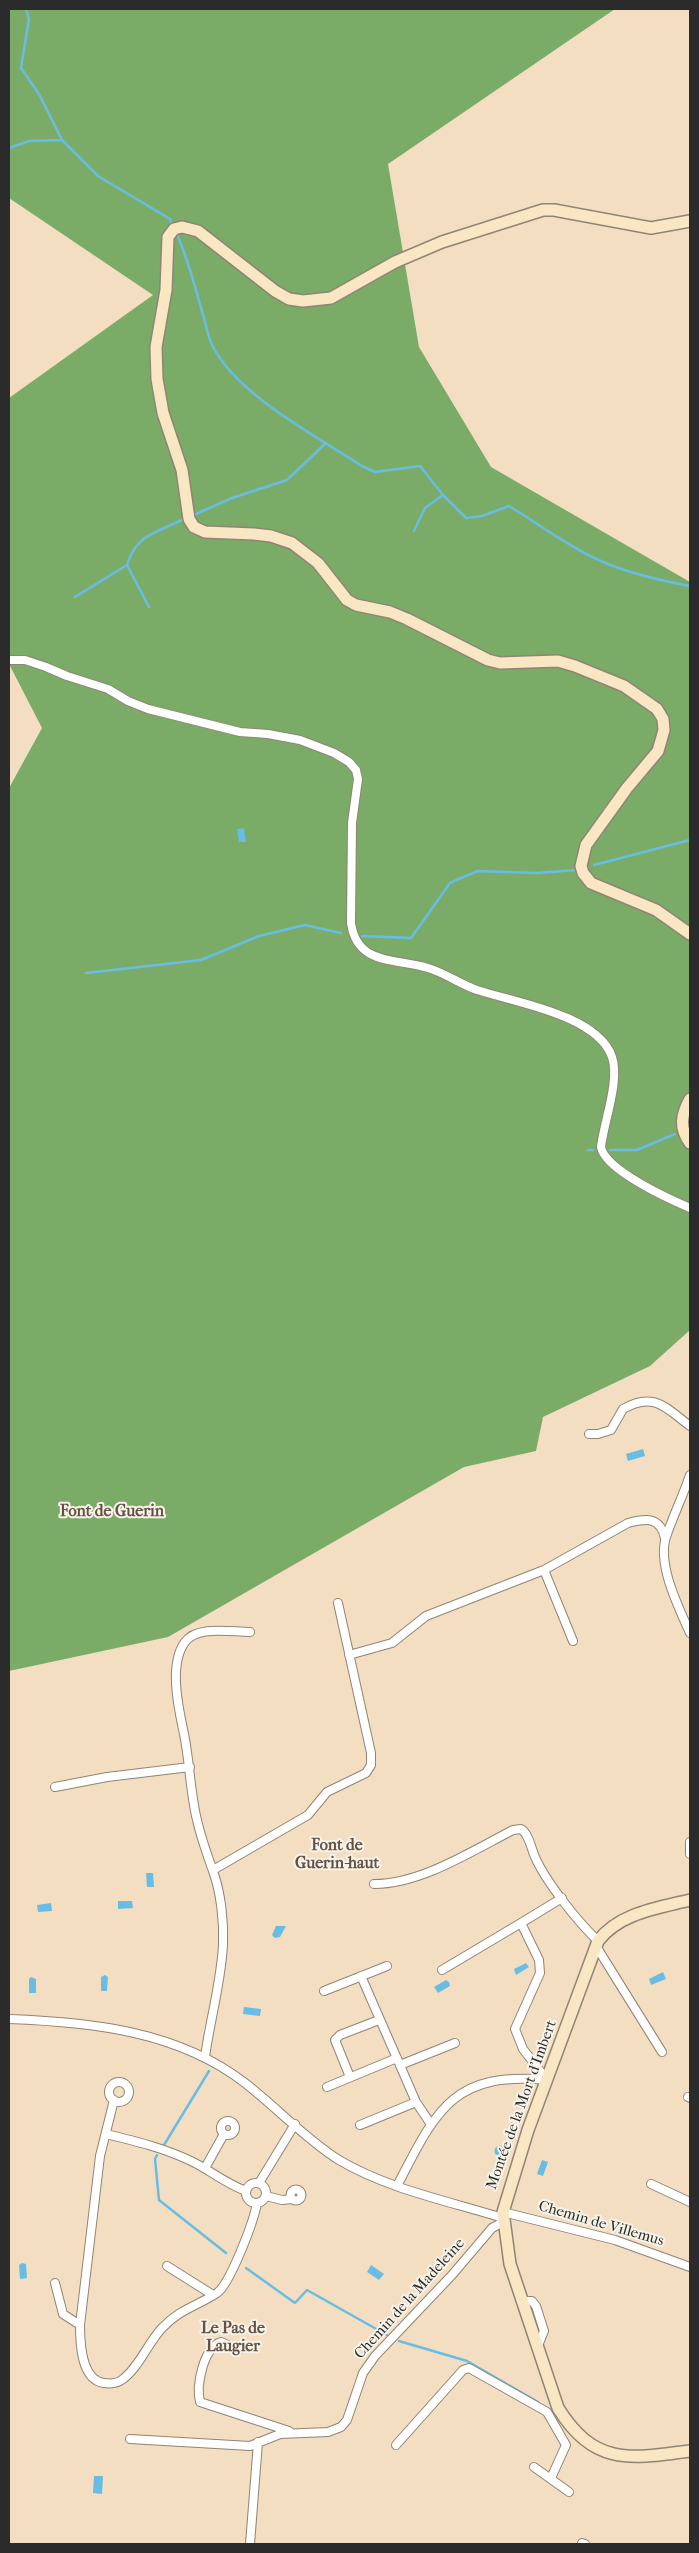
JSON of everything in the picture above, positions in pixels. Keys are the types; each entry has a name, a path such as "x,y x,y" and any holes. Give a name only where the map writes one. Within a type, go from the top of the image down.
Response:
{"street":[{"path":"690,221 651,228 554,210 543,210 442,242 395,262 340,295 303,301 289,299 205,236 190,228 182,227 174,229 168,237 166,290 156,347 157,379 163,413 182,470 189,519 194,527 205,532 271,536 292,544 311,556 347,600 356,605 396,614 488,660 500,663 558,661 624,686 651,703 663,719 662,741 658,751 627,788 586,845 581,866 583,874 591,883 656,910 690,934"},
{"path":"9,660 25,660 46,666 67,676 108,689 128,701 148,709 240,732 268,734 300,740 334,753 349,762 356,770 358,780 352,823 350,923 352,936 358,944 380,958 429,968 474,989 576,1022 596,1034 610,1052 613,1066 601,1147 604,1156 621,1170 668,1198 690,1208"},
{"path":"690,1099 683,1112 682,1123 683,1132 690,1143"},
{"path":"589,1434 598,1434 611,1430 623,1409 648,1401 658,1402 690,1426"},
{"path":"665,1538 690,1475"},
{"path":"348,1655 392,1643 426,1616 544,1570 619,1527 640,1520 650,1520 660,1524 665,1538 666,1563 670,1585 690,1633"},
{"path":"544,1570 573,1641"},
{"path":"213,1870 308,1815 324,1794 366,1773 371,1768 371,1754 338,1603"},
{"path":"205,2058 223,1944 218,1888 213,1870 204,1850 196,1818 190,1767 176,1688 177,1669 184,1643 190,1637 200,1632 250,1632"},
{"path":"55,1787 117,1776 190,1767"},
{"path":"374,1884 403,1881 456,1859 513,1830 521,1829 526,1834 536,1859 562,1898 597,1944 662,2052"},
{"path":"690,1842 690,1854"},
{"path":"442,1970 562,1898"},
{"name":"Montée de la Mort d'Imbert","path":"690,1900 659,1907 625,1919 607,1930 597,1944 525,2138 503,2217 506,2251 536,2348 552,2410 577,2435 607,2452 637,2457 690,2451"},
{"path":"521,1923 539,1960 540,1972 515,2030 517,2038 535,2067 547,2080"},
{"path":"324,1991 387,1966"},
{"path":"361,1976 416,2102 430,2123"},
{"name":"Chemin de Villemus","path":"9,2019 98,2025 140,2035 205,2058 244,2082 339,2160 366,2174 397,2186 503,2217 615,2240 690,2267"},
{"path":"350,2077 335,2040 340,2035 380,2020"},
{"path":"327,2087 350,2077 455,2043"},
{"path":"534,2079 535,2067"},
{"path":"397,2186 430,2123 444,2107 474,2086 504,2080 547,2080"},
{"path":"114,2100 97,2177 80,2325 82,2350 89,2374 100,2382 117,2383 127,2376 164,2326 181,2311 221,2289 252,2225 257,2203 266,2196"},
{"path":"360,2125 416,2102"},
{"path":"259,2183 295,2124"},
{"path":"106,2134 165,2150 204,2168 227,2184 246,2191"},
{"path":"204,2168 224,2134"},
{"path":"257,2203 248,2200 246,2191 250,2184 259,2183"},
{"path":"259,2183 266,2190 266,2196"},
{"path":"652,2184 690,2202"},
{"path":"266,2196 282,2200 292,2198"},
{"name":"Chemin de la Madeleine","path":"130,2439 244,2446 276,2435 328,2432 344,2425 369,2363 503,2217"},
{"path":"167,2266 213,2295"},
{"path":"55,2283 63,2314 80,2325"},
{"path":"239,2350 221,2342 216,2345 199,2377 200,2402 295,2433"},
{"path":"396,2445 466,2369 474,2370 552,2410 566,2445 551,2478"},
{"path":"250,2544 258,2442"},
{"path":"534,2467 569,2492"}],"green space":[{"path":"9,9 615,9 388,164 419,347 491,467 690,582 690,1330 650,1366 543,1417 536,1451 464,1467 168,1637 9,1671 9,788 42,728 9,664 9,398 153,295 9,198"}],"water":[{"path":"244,828 246,842 239,842 237,829"},
{"path":"643,1449 645,1456 628,1461 626,1454"},
{"path":"146,1873 153,1873 154,1887 147,1887"},
{"path":"118,1901 132,1901 133,1908 118,1909"},
{"path":"51,1903 52,1911 38,1912 37,1905"},
{"path":"276,1926 286,1926 280,1937 275,1938 272,1935"},
{"path":"526,1963 529,1967 516,1975 514,1969"},
{"path":"663,1972 666,1979 651,1985 649,1979"},
{"path":"105,1975 108,1977 107,1991 101,1991 101,1977"},
{"path":"31,1977 36,1979 36,1993 29,1993 29,1979"},
{"path":"446,1980 450,1986 438,1993 434,1987"},
{"path":"244,2007 261,2009 260,2016 243,2014"},
{"path":"500,2145 506,2151 500,2157 494,2151"},
{"path":"542,2160 548,2162 543,2176 537,2174"},
{"path":"22,2263 26,2264 27,2278 20,2279 19,2265"},
{"path":"371,2265 384,2274 379,2280 367,2272"},
{"path":"94,2476 103,2476 102,2494 93,2493"}],"waterway":[{"path":"26,9 29,19 21,68 39,94 62,140 98,176 170,219 173,227"},
{"path":"9,148 29,141 62,140"},
{"path":"176,232 184,251 212,345 224,363 240,381 279,413 362,466 375,472 420,466 443,495 466,518 482,516 509,506 570,545 595,558 618,568 659,580 690,586"},
{"path":"196,514 232,498 287,480 326,443"},
{"path":"414,531 425,508 443,495"},
{"path":"75,597 127,565 131,555 141,541 155,532 182,520"},
{"path":"127,565 149,607"},
{"path":"594,865 690,840"},
{"path":"362,936 411,938 450,883 478,871 536,873 577,870"},
{"path":"86,973 201,960 259,936 305,925 341,933"},
{"path":"610,1150 637,1150 675,1134"},
{"path":"588,1150 593,1150"},
{"path":"164,2145 209,2071"},
{"path":"157,2155 155,2159 159,2200 226,2253"},
{"path":"246,2268 295,2303 307,2290 387,2335"},
{"path":"399,2341 467,2361 538,2402"}],"district":[{"name":"Font de Guerin","path":"112,1512"},
{"name":"Font de Guerin-haut","path":"337,1855"},
{"name":"Le Pas de Laugier","path":"233,2338"}]}
